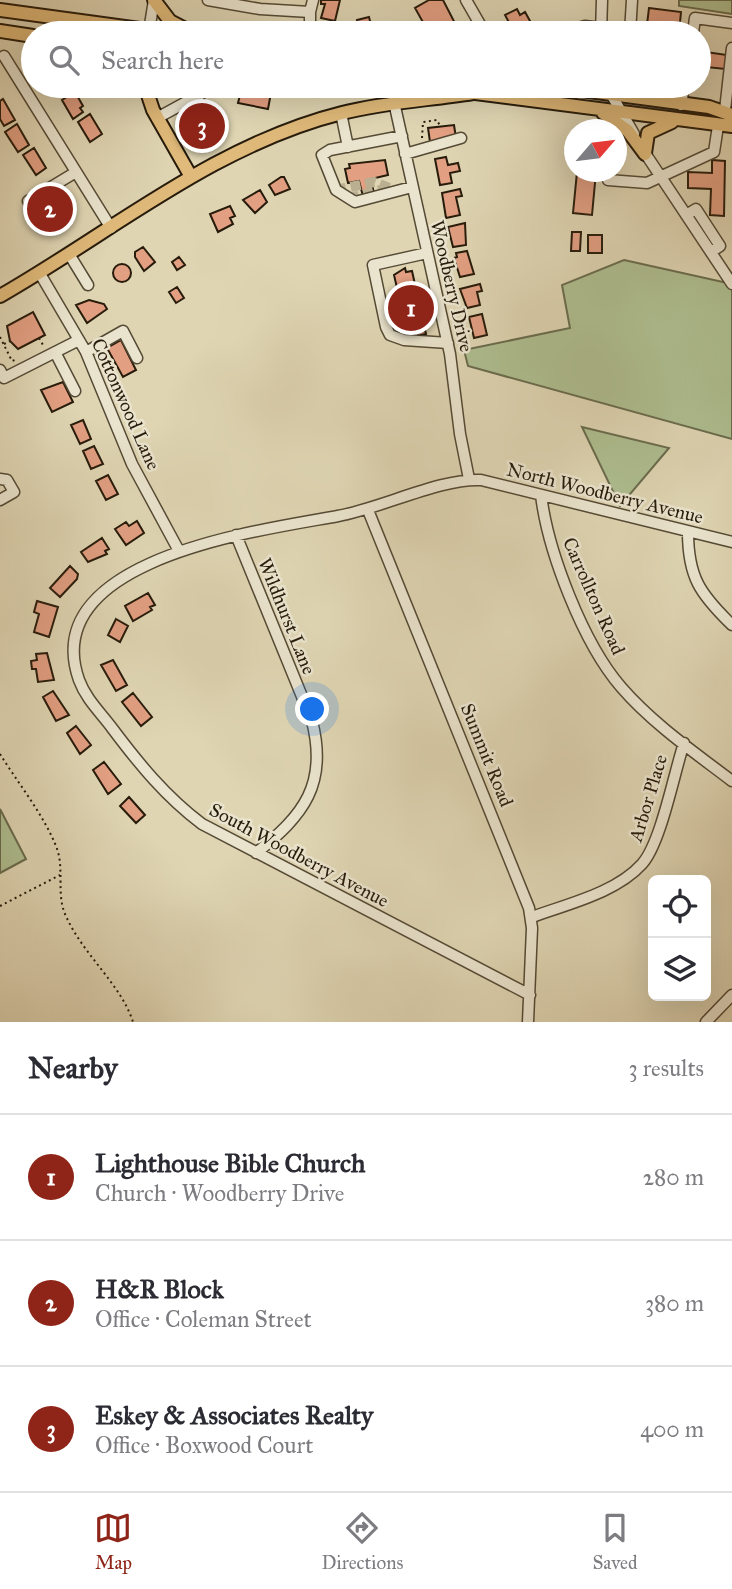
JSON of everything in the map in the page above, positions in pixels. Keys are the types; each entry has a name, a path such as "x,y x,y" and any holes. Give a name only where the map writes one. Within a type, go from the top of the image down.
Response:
{"main road":[{"path":"153,0 170,21"},
{"path":"0,10 74,21"},
{"path":"0,31 21,34"},
{"path":"150,98 157,118 190,175"},
{"path":"1,292 111,228 190,175 285,132 341,113 394,102 442,98"},
{"path":"509,98 596,110 629,119 732,126"},
{"path":"636,98 709,107 729,113"},
{"path":"629,119 638,109 647,106 700,113 709,107"},
{"path":"596,110 615,119 645,154"},
{"path":"645,154 648,133 661,125 678,121"}],"street":[{"path":"150,21 153,0"},
{"path":"208,0 310,12"},
{"path":"310,21 313,0"},
{"path":"466,0 478,21"},
{"path":"601,21 602,0"},
{"path":"631,21 632,0"},
{"path":"695,21 695,18 732,23"},
{"path":"729,113 732,48"},
{"path":"4,56 21,83"},
{"path":"30,98 111,228"},
{"path":"157,118 194,98"},
{"path":"596,110 597,98"},
{"path":"614,98 629,119 645,154 732,284"},
{"path":"681,105 682,98"},
{"name":"Woodberry Drive","path":"394,102 448,343 469,480"},
{"path":"341,113 348,146"},
{"path":"627,182 646,183 714,152 718,127"},
{"path":"402,136 330,150 322,155 336,190 355,202 412,187"},
{"path":"405,154 461,138"},
{"path":"28,201 76,172"},
{"path":"427,253 373,265 386,327 390,335 404,340 448,343"},
{"path":"69,254 88,285"},
{"name":"Cottonwood Lane","path":"39,272 86,352 132,464 178,551"},
{"path":"86,352 123,331 138,358"},
{"path":"0,370 4,378 79,340"},
{"path":"55,352 75,391"},
{"path":"0,479 7,480 13,492 0,500"},
{"name":"North Woodberry Avenue","path":"469,480 732,542"},
{"name":"South Woodberry Avenue","path":"469,480 369,510 236,535 178,551 124,579 93,602 74,640 75,666 95,708 163,791 202,824 530,995"},
{"name":"Carrollton Road","path":"541,495 550,542 594,648 628,695 732,781"},
{"name":"Summit Road","path":"369,510 532,917 528,1022"},
{"path":"688,532 688,556 695,581 732,625"},
{"name":"Wildhurst Lane","path":"236,535 312,721 317,752 313,786 301,811 257,853"},
{"name":"Arbor Place","path":"532,917 603,890 644,862 658,832 684,743"},
{"path":"706,1022 732,995"}],"path":[{"path":"422,134 420,129 426,121 437,120 440,127"},
{"path":"0,337 20,370"},
{"path":"3,344 10,341"},
{"path":"0,754 57,847 61,874 60,899 65,913 86,953 122,996 134,1022"},
{"path":"0,906 61,874"}],"green space":[{"path":"679,0 732,0 732,14 679,6"},
{"path":"624,260 732,284 732,439 468,366 464,350 570,328 562,285"},
{"path":"582,427 669,448 620,506"},
{"path":"0,809 26,859 0,873"}],"building":[{"path":"321,0 340,0 335,21 321,18 325,4 321,4"},
{"path":"429,0 443,0 454,21 422,21 415,8"},
{"path":"649,8 681,12 680,21 647,21"},
{"path":"517,9 520,15 525,12 530,21 508,21 505,15"},
{"path":"369,17 370,21 357,21"},
{"path":"711,53 727,55 725,69 711,67"},
{"path":"78,98 83,112 73,119 62,100"},
{"path":"239,98 270,98 268,109 238,103"},
{"path":"3,99 15,120 4,126 0,119 0,101"},
{"path":"209,111 212,117 215,115 218,127 194,140 186,125"},
{"path":"90,114 102,134 90,142 78,122"},
{"path":"17,124 29,145 18,152 5,132"},
{"path":"454,125 456,138 430,142 428,128"},
{"path":"34,148 46,168 36,175 23,155"},
{"path":"446,157 448,165 458,163 460,171 450,173 452,183 440,185 435,159"},
{"path":"385,160 388,175 371,179 374,194 363,196 359,181 348,183 345,169 350,168 349,164"},
{"path":"712,160 725,161 724,216 710,215 711,189 688,188 688,172 712,173"},
{"path":"284,177 290,189 275,195 269,185"},
{"path":"576,182 595,182 592,215 573,213"},
{"path":"460,189 462,196 456,197 460,215 446,218 442,193"},
{"path":"260,190 267,202 255,213 243,200"},
{"path":"63,197 72,211 44,228 36,215"},
{"path":"230,206 235,216 230,218 233,224 218,232 210,214"},
{"path":"465,223 466,245 453,247 448,227"},
{"path":"572,232 581,232 580,251 571,251"},
{"path":"588,235 602,235 602,253 588,253"},
{"path":"143,247 155,262 144,271 135,257 135,252"},
{"path":"467,251 474,274 460,277 454,258 457,257 456,253"},
{"path":"179,257 185,265 177,270 172,262"},
{"path":"122,264 128,267 131,273 128,279 122,282 116,279 113,273 116,267"},
{"path":"405,268 406,272 412,271 426,334 408,338 395,293 398,292 394,275"},
{"path":"480,284 482,291 477,292 480,305 467,308 460,289"},
{"path":"177,287 184,298 176,303 169,292"},
{"path":"89,300 104,304 107,309 87,323 76,305"},
{"path":"33,312 45,335 18,349 10,341 7,326"},
{"path":"482,314 487,335 474,338 469,317"},
{"path":"121,340 136,370 123,377 107,348"},
{"path":"63,382 73,402 52,412 41,390"},
{"path":"83,420 91,439 80,444 71,425"},
{"path":"94,446 103,464 91,469 83,451"},
{"path":"108,475 118,494 106,500 96,481"},
{"path":"137,521 144,533 126,545 115,529 126,522 129,526"},
{"path":"102,538 109,549 105,551 107,554 88,562 81,552"},
{"path":"70,566 78,574 77,579 60,597 50,588"},
{"path":"148,593 155,605 150,607 152,610 133,621 125,606"},
{"path":"37,601 58,607 49,637 34,632 39,614 34,612"},
{"path":"116,619 128,626 120,642 108,635"},
{"path":"47,653 54,680 38,682 36,669 32,669 31,661 37,660 36,654"},
{"path":"113,660 127,685 116,691 101,665"},
{"path":"53,691 69,715 56,721 43,697"},
{"path":"133,693 152,717 141,726 122,702"},
{"path":"76,726 91,745 80,754 67,733"},
{"path":"104,762 121,784 108,794 93,770"},
{"path":"129,797 145,815 136,823 120,806"}],"tunnel":[{"path":"336,190 374,182 397,191"},
{"path":"349,198 389,188"}],"place":[{"name":"Eskey & Associates Realty","path":"202,126"},
{"name":"H&R Block","path":"50,209"},
{"name":"Lighthouse Bible Church","path":"411,308"}]}
